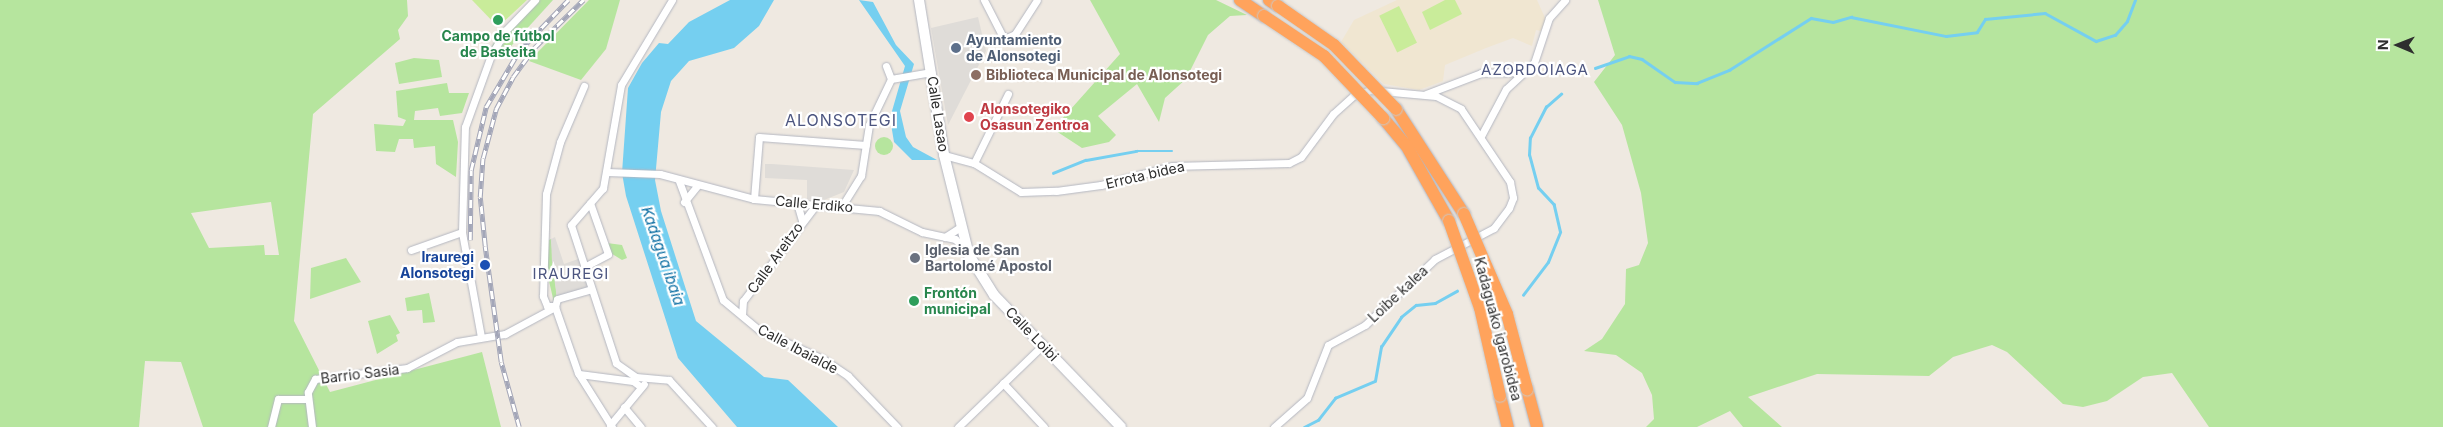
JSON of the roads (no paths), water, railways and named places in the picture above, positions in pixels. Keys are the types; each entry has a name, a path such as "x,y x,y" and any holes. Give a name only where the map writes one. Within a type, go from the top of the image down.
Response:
{"highway":[{"name":"Kadaguako igarobidea","path":"1240,0 1324,56 1406,145 1450,221 1480,308 1508,427"},
{"name":"Kadaguako igarobidea","path":"1274,3 1334,45 1396,109 1464,214 1507,314 1537,427"}],"street":[{"path":"481,337 462,232 463,144 474,95 506,30 535,0"},
{"path":"613,378 618,373 616,364 571,225 590,203 599,196 607,172 626,75 672,0"},
{"name":"Calle Lasao","path":"918,0 944,155 959,228"},
{"path":"984,0 1004,39 1015,34 1037,0"},
{"path":"1481,136 1493,107 1522,72 1534,63 1549,18 1565,0"},
{"path":"886,66 891,79"},
{"path":"842,206 861,176 866,145 878,101 891,79 931,72"},
{"path":"1423,94 1481,73 1522,72"},
{"path":"584,86 560,142 546,194 543,296 547,306 555,306 579,374 611,426 624,407 649,378"},
{"name":"Errota bidea","path":"944,155 974,162 1029,193 1101,185 1181,165 1281,165 1301,157 1333,114 1353,96 1370,90 1423,94"},
{"path":"974,162 1008,94"},
{"path":"1423,94 1461,109 1481,136"},
{"path":"754,199 759,136 866,145"},
{"name":"Loibe kalea","path":"1274,427 1307,398 1328,345 1365,325 1435,259 1487,233 1501,220 1513,189 1481,136"},
{"name":"Calle Erdiko","path":"607,172 660,174 678,181 754,199 879,211 945,238 955,239"},
{"path":"678,181 684,202 727,304 743,301"},
{"path":"684,202 697,186"},
{"path":"584,267 606,252 590,203"},
{"path":"797,203 802,221"},
{"name":"Calle Areitzo","path":"742,315 743,301 816,205"},
{"path":"959,228 945,238 969,255"},
{"path":"959,228 955,239 969,255"},
{"name":"Calle Loibi","path":"959,228 969,255 994,295 1121,427"},
{"path":"412,250 462,232"},
{"name":"Barrio Sasia","path":"312,427 308,399 309,385 315,380 407,368 442,348 481,337 505,334 555,306 557,299 591,289"},
{"name":"Calle Ibaialde","path":"727,304 759,330 823,359 848,376 897,427"},
{"path":"958,427 1043,345"},
{"path":"1032,355 1058,360"},
{"path":"616,364 636,377 674,384 712,427"},
{"path":"579,374 613,378 640,387"},
{"path":"1004,383 1044,427"},
{"name":"Barrio Sasia","path":"271,427 278,399 308,399"},
{"path":"624,407 642,427"}],"water":[{"name":"Kadagua ibaia","path":"730,0 774,0 759,26 734,48 689,61 671,81 661,112 655,180 661,211 696,321 764,377 788,380 838,427 737,427 678,358 626,196 622,173 628,88 642,63 659,43 668,44 689,22"},
{"path":"859,0 873,2 896,45 914,64 900,111 906,137 913,147 937,160 912,160 894,142 890,118 905,66"}],"waterway":[{"path":"1595,68 1629,56 1642,59 1675,82 1697,83 1729,70 1811,18 1833,22 1851,17 1946,36 1977,32 1985,19 2045,13 2096,41 2115,35 2127,21 2135,0"},
{"path":"1523,295 1548,262 1560,232 1554,205 1538,188 1529,155 1530,138 1546,107 1561,94"},
{"path":"1053,173 1086,160 1136,151 1172,151"},
{"path":"1304,427 1318,420 1335,398 1375,381 1381,347 1401,317 1416,305 1435,303 1457,291"}],"railway":[{"path":"470,240 471,170 486,107 519,51 568,0"},
{"path":"519,427 501,362 485,246 480,197 483,158 496,109 513,77 534,48 583,0"}],"place":[{"name":"Campo de fútbol de Basteita","path":"498,20"},
{"name":"Ayuntamiento de Alonsotegi","path":"956,48"},
{"name":"Biblioteca Municipal de Alonsotegi","path":"976,75"},
{"name":"Alonsotegiko Osasun Zentroa","path":"969,117"},
{"name":"Iglesia de San Bartolomé Apostol","path":"915,258"},
{"name":"Irauregi Alonsotegi","path":"485,265"},
{"name":"Frontón municipal","path":"914,301"}],"district":[{"name":"AZORDOIAGA","path":"1535,70"},
{"name":"ALONSOTEGI","path":"841,120"},
{"name":"IRAUREGI","path":"571,274"}]}
